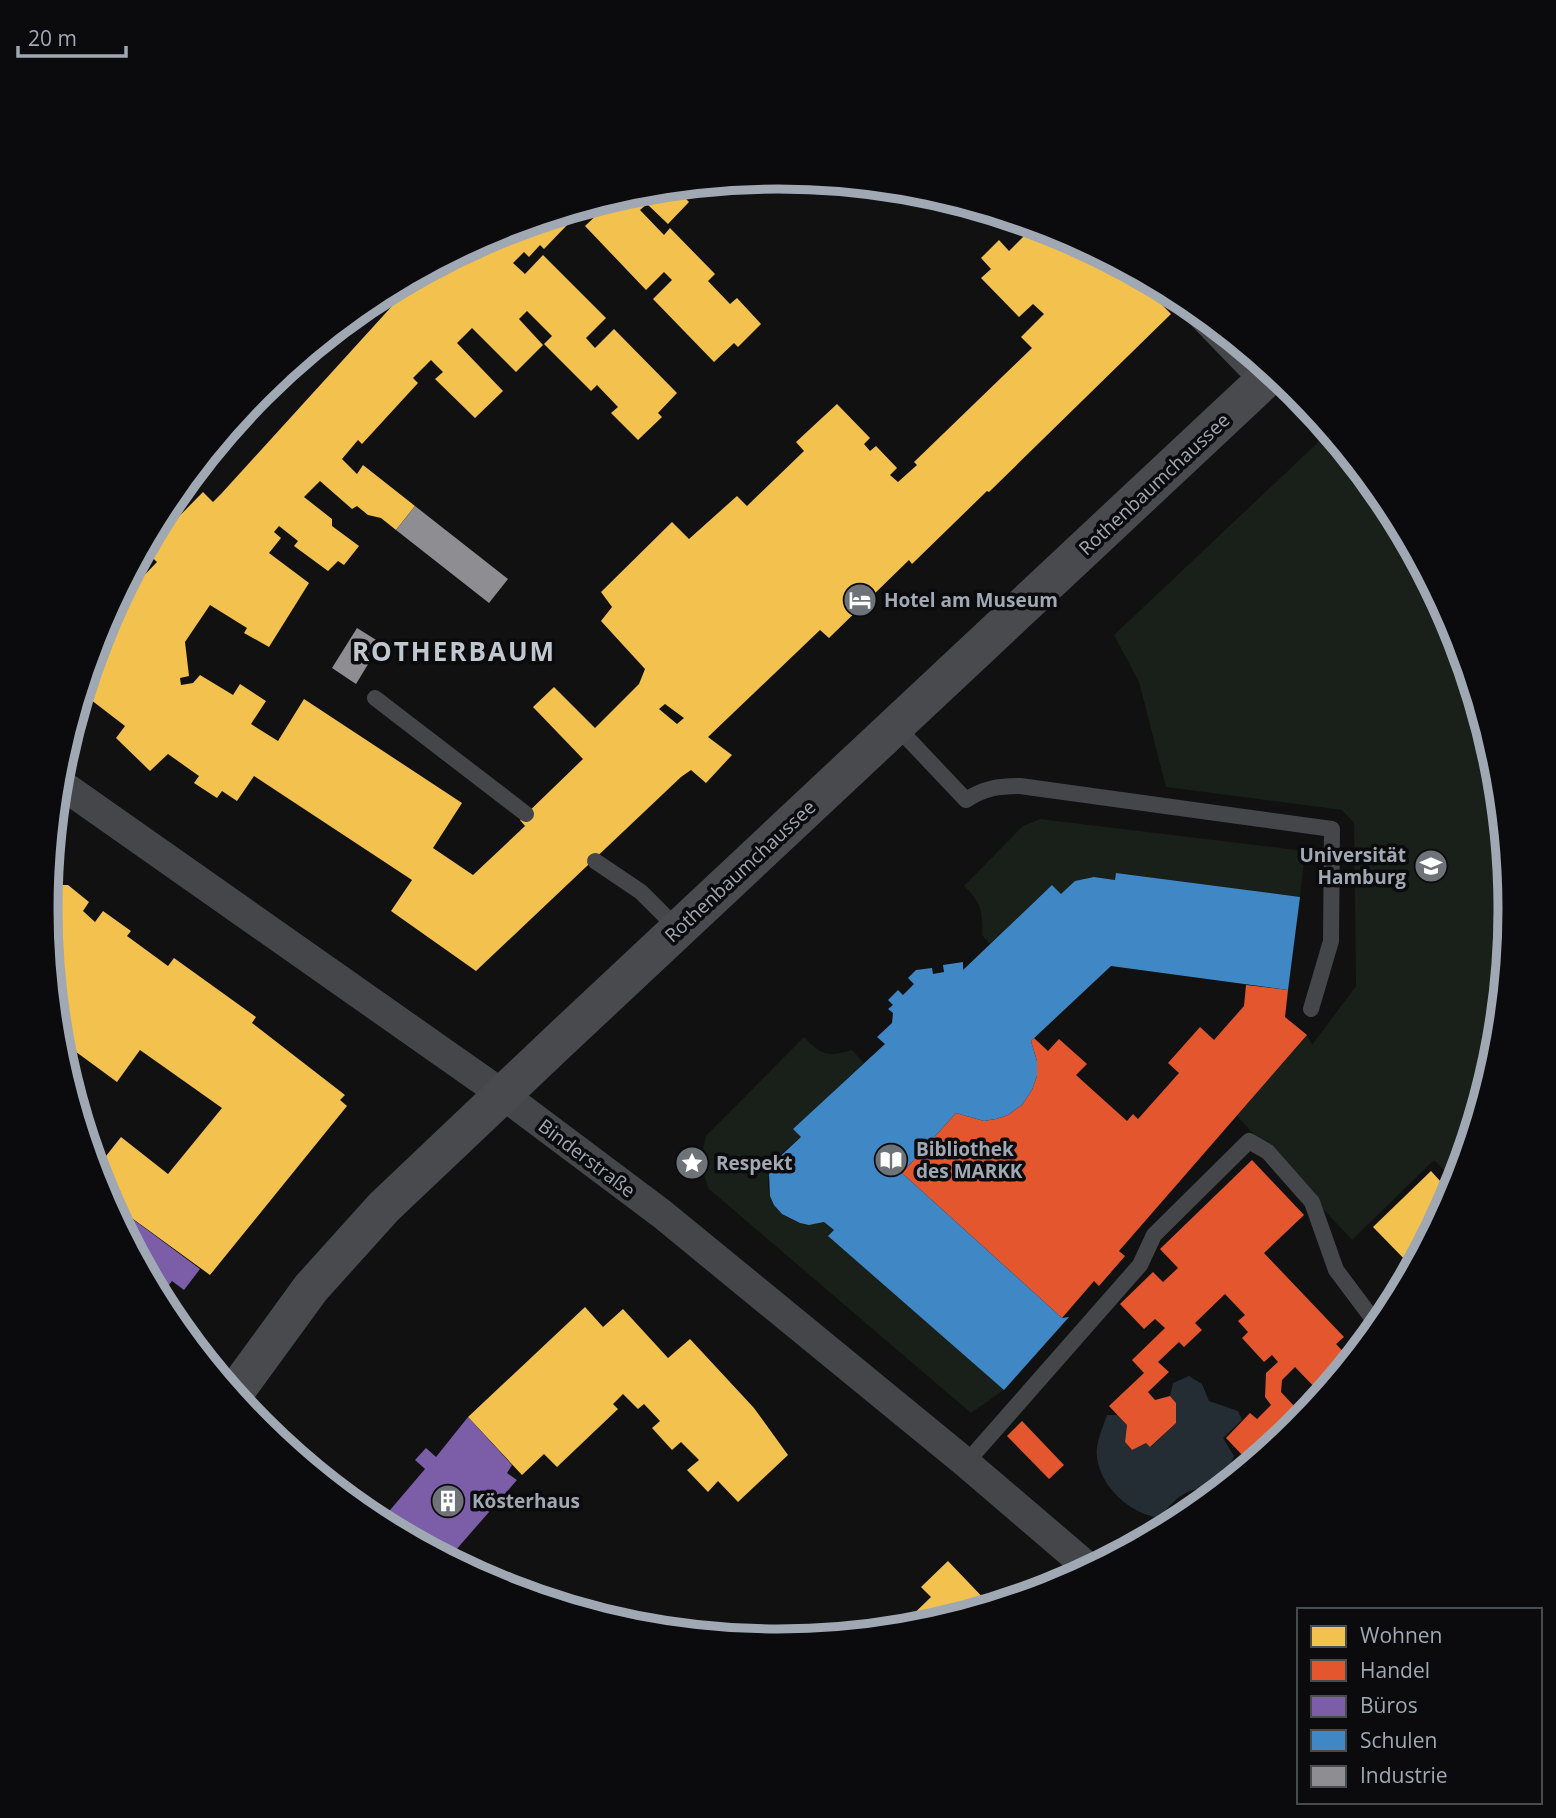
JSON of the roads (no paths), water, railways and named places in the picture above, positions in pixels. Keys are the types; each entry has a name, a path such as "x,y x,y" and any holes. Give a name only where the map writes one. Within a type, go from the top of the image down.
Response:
{"main road":[{"name":"Rothenbaumchaussee","path":"239,1387 287,1319 343,1250 384,1208 502,1094 1265,379"}],"street":[{"name":"Binderstraße","path":"68,789 502,1094 662,1214 966,1463 1082,1562"}],"lane":[{"path":"375,698 526,814"},
{"path":"896,726 966,800 980,790 1020,786 1332,829 1331,941 1311,1009"},
{"path":"595,861 641,892 678,929"},
{"path":"966,1463 1140,1265 1154,1235 1249,1141 1268,1152 1312,1202 1336,1270 1371,1317"}],"place":[{"name":"Hotel am Museum","path":"860,600"},
{"name":"Universität Hamburg","path":"1431,866"},
{"name":"Bibliothek des MARKK","path":"891,1160"},
{"name":"Respekt","path":"692,1163"},
{"name":"Kösterhaus","path":"448,1501"}],"district":[{"name":"ROTHERBAUM","path":"454,651"}]}
